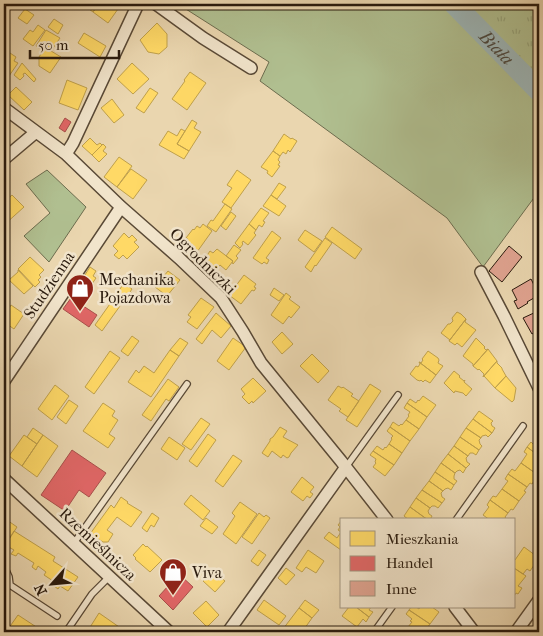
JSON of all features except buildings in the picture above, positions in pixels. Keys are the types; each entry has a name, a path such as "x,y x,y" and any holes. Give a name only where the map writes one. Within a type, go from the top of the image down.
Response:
{"street":[{"path":"66,154 73,143 138,4"},
{"path":"156,4 203,38 251,68"},
{"name":"Ogrodniczki","path":"4,108 66,154 221,298 261,362 384,518"},
{"path":"4,159 36,132"},
{"name":"Studzienna","path":"4,381 121,207"},
{"path":"481,272 539,388"},
{"path":"228,632 346,467"},
{"name":"Rzemieślnicza","path":"4,479 169,632"},
{"path":"516,632 539,600"},
{"path":"456,608 474,632"}],"lane":[{"path":"74,543 186,384"},
{"path":"346,467 398,395"},
{"path":"457,518 523,426"},
{"path":"4,566 10,585 57,616"},
{"path":"66,632 92,594 109,577"},
{"path":"374,632 391,608"}],"green space":[{"path":"178,4 446,4 539,99 539,191 483,267 447,218 260,81 269,62"},
{"path":"454,4 539,4 539,90"},
{"path":"47,170 86,207 49,262 24,236 50,213 26,184"}],"waterway":[{"name":"Biała","path":"454,4 539,91"}],"place":[{"name":"Mechanika Pojazdowa","path":"80,312"},
{"name":"Viva","path":"173,596"}]}
